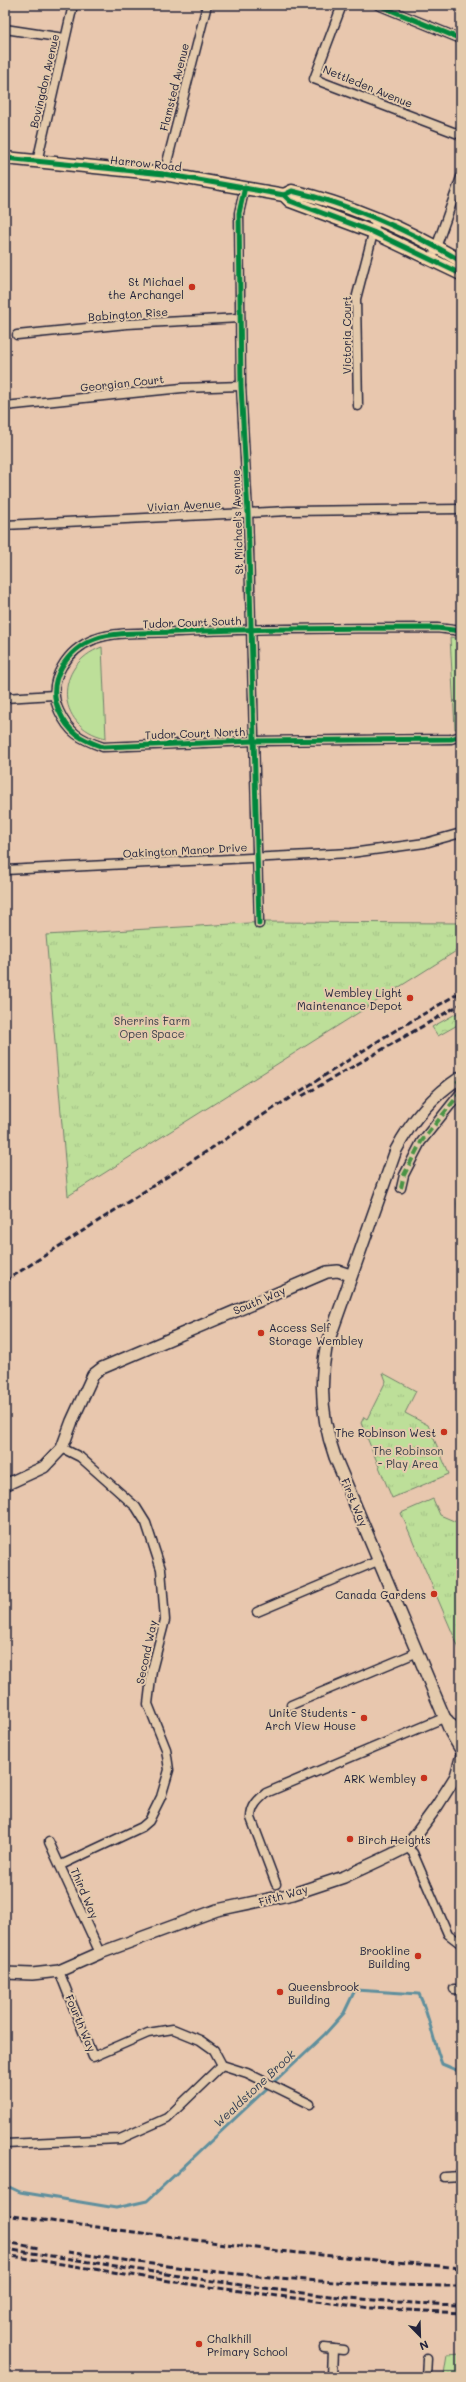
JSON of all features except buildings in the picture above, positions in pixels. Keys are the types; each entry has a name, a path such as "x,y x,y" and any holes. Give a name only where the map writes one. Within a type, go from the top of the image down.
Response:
{"main road":[{"name":"Harrow Road","path":"5,158 164,174 284,195 290,201 373,232 432,258 461,274"},
{"name":"Harrow Road","path":"284,195 292,191 320,198 378,218 436,246 461,260"},
{"path":"350,1275 396,1150 405,1133 427,1104 459,1078"},
{"name":"South Way","path":"5,1485 44,1467 62,1448 93,1375 102,1368 327,1272 338,1272 350,1275"},
{"name":"First Way","path":"350,1275 326,1348 322,1381 322,1405 330,1442 447,1719"},
{"path":"447,1719 452,1726 461,1729"},
{"path":"447,1719 451,1733 461,1750"},
{"name":"Fifth Way","path":"59,1971 100,1953 217,1910 293,1894 344,1877 407,1847 447,1793 456,1776 461,1758"},
{"path":"5,1973 32,1974 59,1971"}],"street":[{"name":"Bovingdon Avenue","path":"37,162 64,38 73,5"},
{"name":"Flamsted Avenue","path":"164,174 207,5"},
{"name":"Nettleden Avenue","path":"342,5 314,79 461,135"},
{"path":"378,5 461,39"},
{"path":"5,28 64,38"},
{"path":"432,258 461,177"},
{"name":"St Michael's Avenue","path":"245,187 239,213 241,386 248,513 256,857 259,924"},
{"name":"Victoria Court","path":"358,406 356,299 378,218"},
{"name":"Babington Rise","path":"17,335 126,324 240,318"},
{"name":"Georgian Court","path":"5,406 182,388 241,386"},
{"name":"Vivian Avenue","path":"5,525 248,513 461,509"},
{"name":"Tudor Court South","path":"54,695 58,674 67,656 81,645 97,638 135,634 250,630 437,628 461,631"},
{"path":"5,698 54,695"},
{"name":"Tudor Court North","path":"54,695 67,727 85,741 103,747 253,741 451,738 461,736"},
{"name":"Oakington Manor Drive","path":"5,870 350,853 425,843 461,833"},
{"path":"401,1188 404,1175 421,1142 461,1092 459,1078"},
{"name":"Second Way","path":"61,1865 142,1827 149,1821 158,1803 169,1770 166,1749 148,1704 152,1670 165,1620 161,1569 146,1523 136,1507 113,1484 80,1457 62,1448"},
{"path":"257,1612 380,1560"},
{"path":"291,1705 418,1652"},
{"path":"276,1884 251,1818 252,1809 260,1798 266,1793 447,1719"},
{"name":"Third Way","path":"49,1842 61,1865 100,1953"},
{"path":"407,1847 413,1853 448,1934 461,1944"},
{"name":"Fourth Way","path":"59,1971 93,2056 148,2033 172,2029 200,2040 214,2050 222,2065"},
{"path":"5,2144 120,2139 167,2118 222,2065 246,2073 310,2104"},
{"path":"444,2177 461,2176"},
{"path":"324,2348 343,2350"},
{"path":"332,2377 334,2349"},
{"path":"426,2377 427,2360"}],"green space":[{"path":"450,637 461,639 461,728 455,729"},
{"path":"102,647 106,738 89,732 77,722 69,709 66,695 68,680 75,667 86,655"},
{"name":"Sherrins Farm Open Space","path":"266,922 461,923 461,948 68,1196 46,935"},
{"path":"461,1011 461,1023 438,1036 432,1027"},
{"path":"461,1168 461,1242 457,1204"},
{"name":"The Robinson - Play Area","path":"383,1373 416,1391 405,1413 428,1425 449,1474 392,1498 361,1423 364,1417 367,1419 386,1381"},
{"path":"433,1499 440,1515 461,1524 461,1551 457,1553 461,1562 461,1653 401,1513"},
{"path":"461,2354 461,2377 432,2377 435,2374 444,2374 447,2355"}],"waterway":[{"name":"Wealdstone Brook","path":"5,2185 20,2192 116,2208 147,2201 325,2034 344,2013 355,1990 419,1994 426,2011 442,2064 461,2072"}],"railway":[{"path":"5,1281 386,1036 461,992"},
{"path":"302,1096 461,1004"},
{"path":"5,2215 279,2251 461,2268"},
{"path":"5,2242 39,2248"},
{"path":"5,2249 232,2284 346,2298 461,2305"},
{"path":"68,2252 215,2272 313,2281 362,2284 461,2286"},
{"path":"5,2255 195,2285 370,2308 461,2313"}],"marked path":[{"path":"401,1188 404,1175 421,1142 461,1092 461,1086 457,1080"}],"cycle path":[{"path":"378,5 461,39"},
{"path":"5,158 164,174 284,195 290,201 373,232 461,274"},
{"path":"245,187 239,213 241,386 248,513 259,924"},
{"path":"284,195 292,191 336,203 358,211 421,239 461,261"},
{"path":"461,631 437,628 307,628 135,633 103,636 85,644 68,658 57,677 55,688 55,699 59,711 71,730 82,738 103,747 253,741 451,739 461,736"}],"place":[{"name":"St Michael the Archangel","path":"192,287"},
{"name":"Wembley Light Maintenance Depot","path":"410,998"},
{"name":"Access Self Storage Wembley","path":"261,1333"},
{"name":"The Robinson West","path":"444,1432"},
{"name":"Canada Gardens","path":"434,1594"},
{"name":"Unite Students - Arch View House","path":"364,1718"},
{"name":"ARK Wembley","path":"424,1778"},
{"name":"Birch Heights","path":"350,1839"},
{"name":"Brookline Building","path":"418,1956"},
{"name":"Queensbrook Building","path":"280,1992"},
{"name":"Chalkhill Primary School","path":"199,2344"}]}
